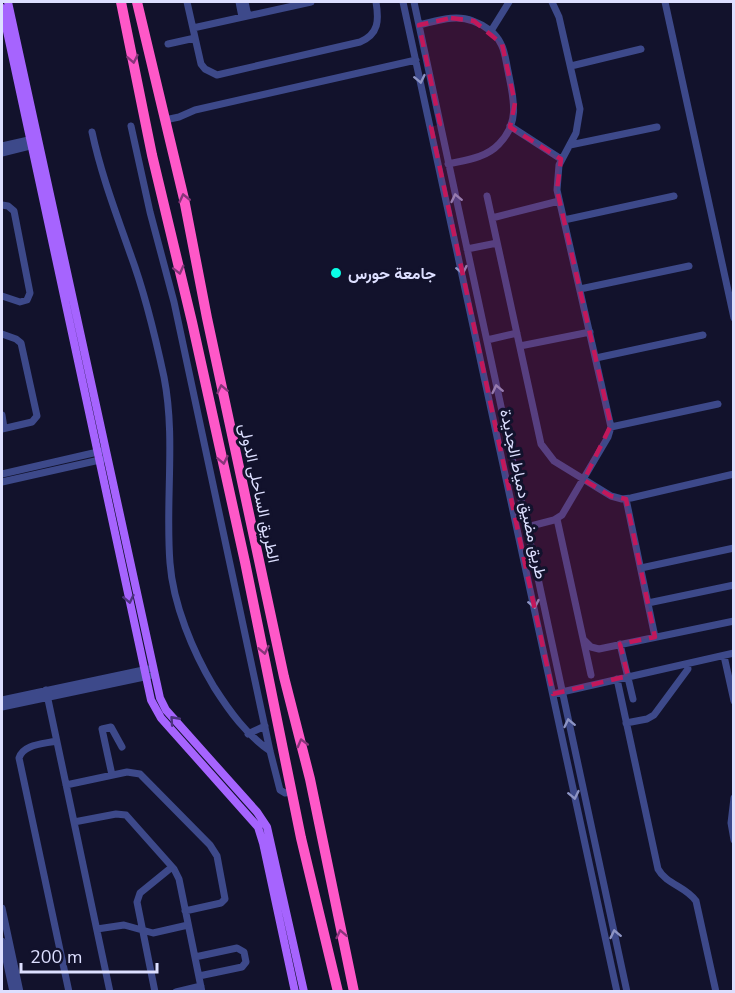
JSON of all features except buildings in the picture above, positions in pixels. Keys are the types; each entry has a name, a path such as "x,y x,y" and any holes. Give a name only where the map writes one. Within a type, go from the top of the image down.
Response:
{"highway":[{"name":"الطريق الساحلى الدولى","path":"121,2 152,155 245,562 301,838 338,992"},
{"name":"الطريق الساحلى الدولى","path":"137,2 188,217 207,318 284,677 310,779 354,992"},
{"path":"301,838 310,832 320,833"}],"main road":[{"path":"8,2 35,142 150,672 166,710 257,812 267,827 304,992"},
{"path":"2,8 35,142"},
{"path":"150,672 151,700 159,715 258,827 264,843 295,992"}],"street":[{"path":"188,2 201,64 205,69 217,75 368,39 378,24 376,2"},
{"path":"238,2 245,16"},
{"path":"245,2 245,16"},
{"path":"193,28 311,2"},
{"name":"طريق مضيق دمياط الجديدة","path":"403,2 617,992"},
{"name":"طريق مضيق دمياط الجديدة","path":"414,2 627,992"},
{"path":"490,31 510,2"},
{"path":"527,527 557,519 564,513 608,437 611,427 556,183 561,159 578,128 580,109 559,17 552,2"},
{"path":"665,2 734,318"},
{"path":"419,25 461,18 474,21 490,31 502,44 515,103 510,126 501,142 488,153 448,164"},
{"path":"168,44 195,38"},
{"path":"571,66 641,49"},
{"path":"165,120 195,110 416,60"},
{"path":"431,127 440,124"},
{"path":"131,126 174,302 270,751 280,790 285,793 292,792"},
{"path":"510,126 561,159"},
{"path":"570,145 657,127"},
{"path":"92,132 99,165 148,309 164,378 170,445 170,566 183,621 206,673 230,711 248,734 270,751"},
{"path":"2,146 35,142"},
{"path":"2,153 35,142"},
{"path":"486,196 543,448 554,461 610,496 626,499 734,474"},
{"path":"564,220 674,196"},
{"path":"492,218 559,201"},
{"path":"2,205 14,211 30,291 28,298 22,302 2,296"},
{"path":"467,249 497,243"},
{"path":"580,289 689,266"},
{"path":"520,346 590,332"},
{"path":"486,339 517,333"},
{"path":"2,334 16,339 21,344 37,416 32,422 3,429 2,415"},
{"path":"596,358 704,335"},
{"path":"611,427 718,404"},
{"path":"2,474 102,455"},
{"path":"2,482 102,455"},
{"path":"509,488 518,486"},
{"path":"626,499 655,637"},
{"path":"557,519 591,675"},
{"path":"640,568 734,548"},
{"path":"648,603 734,585"},
{"path":"584,640 597,648 734,621"},
{"path":"620,644 633,699"},
{"path":"553,694 734,653"},
{"path":"724,656 734,701"},
{"path":"626,723 651,718 688,669 687,664"},
{"path":"2,700 46,694 150,672"},
{"path":"617,679 658,869 662,876 696,901 716,992"},
{"path":"2,707 46,694"},
{"path":"46,694 110,992"},
{"path":"248,734 265,726"},
{"path":"112,775 101,729 111,727 122,747"},
{"path":"56,741 25,748 19,758 69,992"},
{"path":"66,784 132,772 143,776 215,851 225,896 224,901 185,911"},
{"path":"734,798 731,823 734,840"},
{"path":"74,822 116,814 126,815 172,867 179,879 202,989 176,992"},
{"path":"155,992 137,902 139,895 172,867"},
{"path":"591,871 600,868"},
{"path":"2,912 20,992"},
{"path":"97,929 124,925 153,933 188,925"},
{"path":"2,941 13,992"},
{"path":"195,957 237,948 244,952 246,962 242,967 199,976"}],"highlighted area":[{"path":"451,18 474,21 502,44 515,103 510,127 561,159 557,190 611,425 584,480 611,496 626,499 655,637 620,644 628,676 553,694 431,127 440,124 419,25"}],"place":[{"name":"جامعة حورس","path":"336,273"}]}
